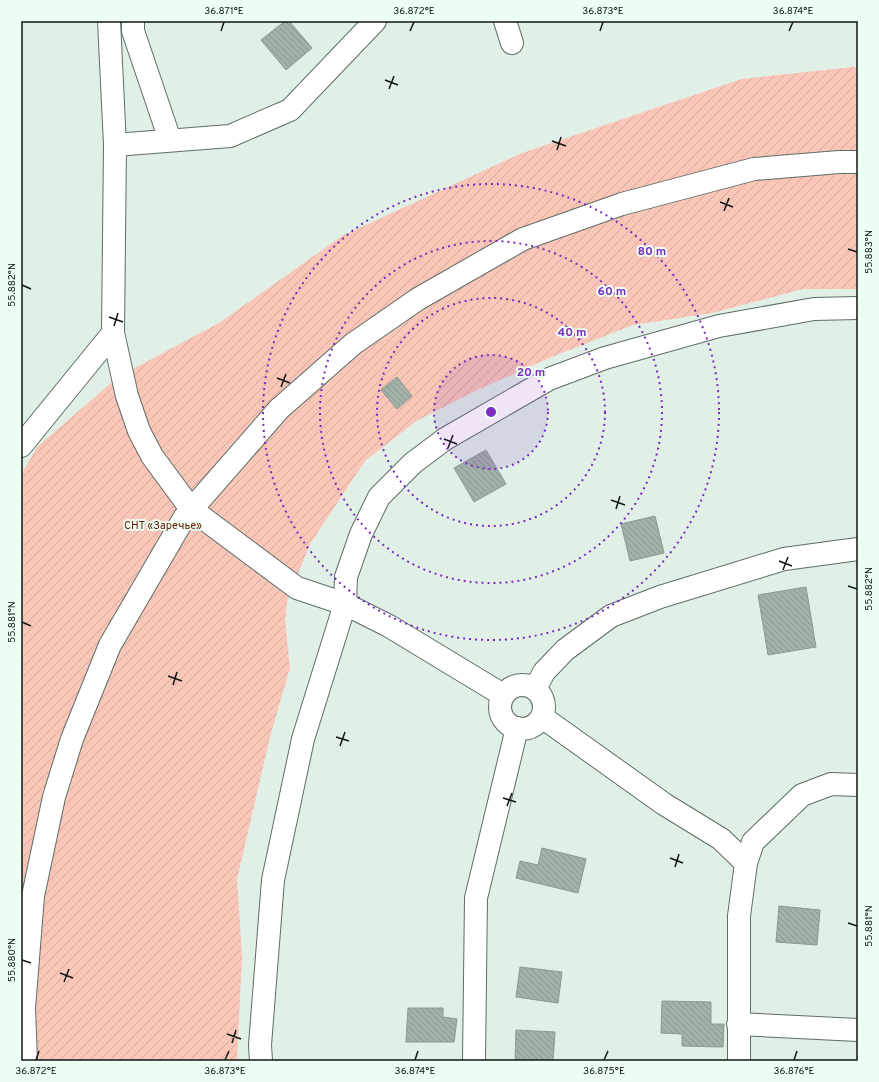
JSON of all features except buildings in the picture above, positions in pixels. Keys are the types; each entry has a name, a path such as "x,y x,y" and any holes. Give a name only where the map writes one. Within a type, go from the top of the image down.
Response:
{"street":[{"path":"109,21 115,145 113,333 127,396 139,431 152,456 191,510 297,588 345,604 389,626 504,695"},
{"path":"133,21 133,31 170,140"},
{"path":"115,145 230,136 290,110 375,21"},
{"path":"505,21 512,43"},
{"path":"26,1061 24,1008 33,896 54,797 72,739 110,645 184,518 279,409 353,344 418,299 523,238 622,204 754,170 839,162 858,162"},
{"path":"261,1061 260,1045 273,880 303,739 345,604 346,577 361,534 379,497 413,463 445,439 549,379 605,358 719,326 814,309 858,308"},
{"path":"21,446 113,333"},
{"path":"535,689 544,672 565,650 611,616 660,597 784,559 858,549"},
{"path":"522,685 535,689 544,705 542,716 532,726 517,728 511,726 502,715 500,708 504,695 508,690 522,685"},
{"path":"542,716 558,730 664,804 721,839 746,863"},
{"path":"474,1061 476,898 517,728"},
{"path":"739,1061 739,916 746,863 753,842 802,794 831,784 858,784"},
{"path":"738,1024 858,1030"}],"green space":[{"name":"СНТ «Заречье»","path":"858,67 858,289 803,289 712,313 633,325 549,358 471,393 415,422 365,461 310,544 287,602 285,621 290,668 270,737 237,879 242,956 237,1061 21,1061 21,475 37,447 118,377 219,323 342,236 522,153 742,79"}]}
